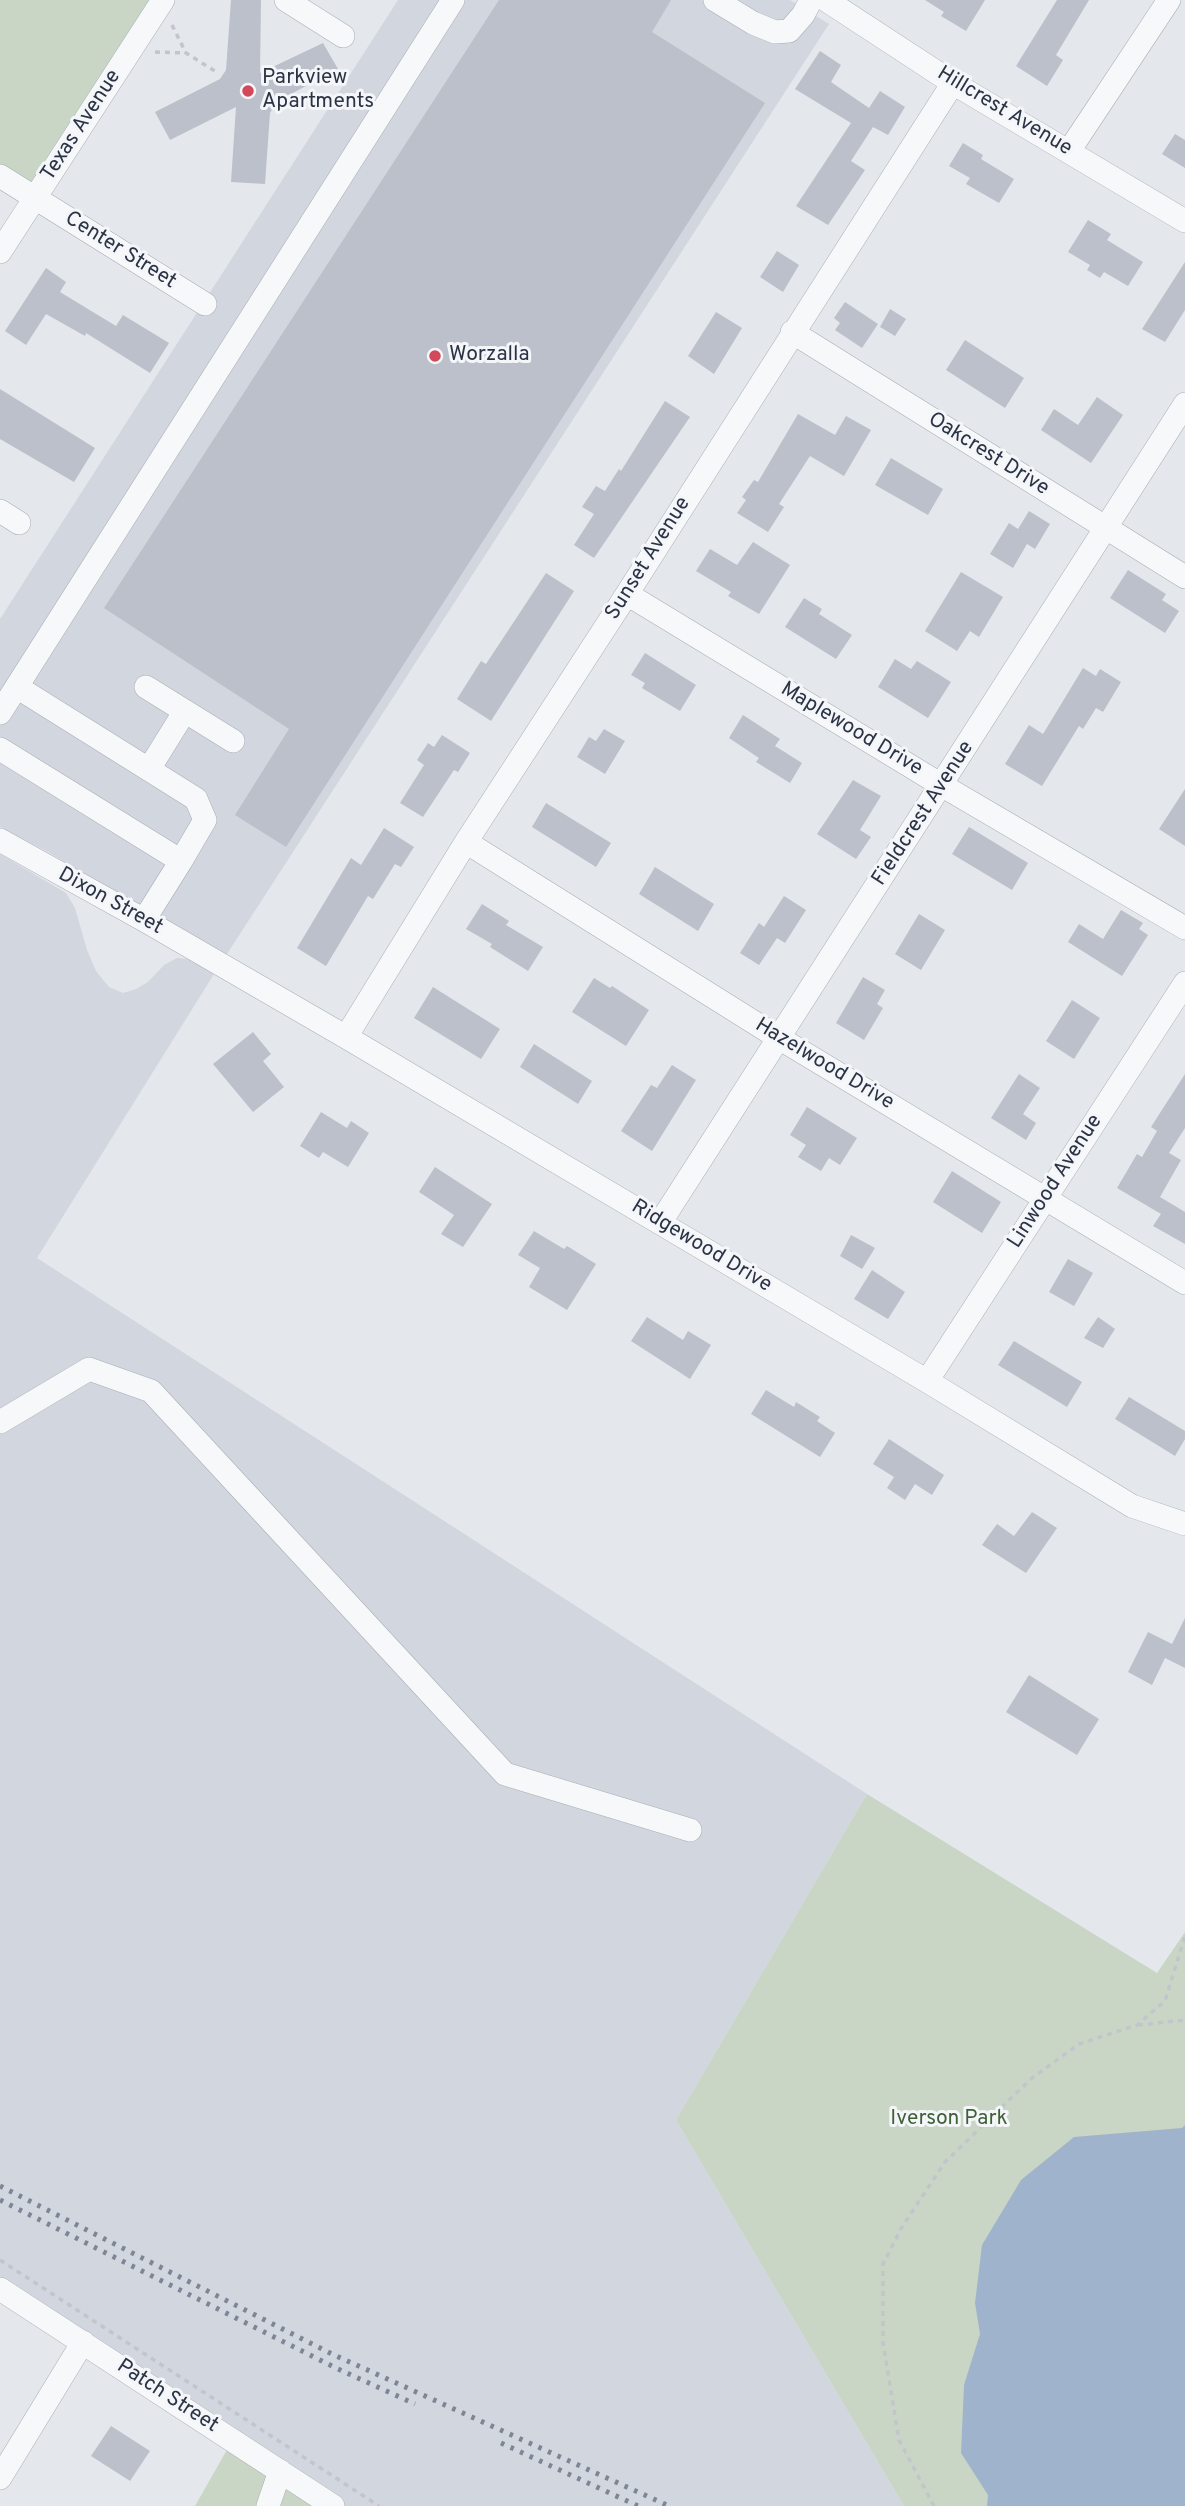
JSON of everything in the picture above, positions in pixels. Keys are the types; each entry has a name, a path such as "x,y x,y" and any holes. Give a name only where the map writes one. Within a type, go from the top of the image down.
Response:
{"street":[{"name":"Texas Avenue","path":"0,252 163,0"},
{"path":"286,0 343,36"},
{"path":"0,713 453,0"},
{"path":"715,0 752,23 775,32 789,30 803,15 811,0"},
{"name":"Hillcrest Avenue","path":"826,0 953,83 1185,221"},
{"path":"1069,151 1169,0"},
{"name":"Sunset Avenue","path":"346,1037 466,842 953,83"},
{"name":"Center Street","path":"0,176 205,304"},
{"name":"Oakcrest Drive","path":"792,332 1185,577"},
{"name":"Fieldcrest Avenue","path":"660,1223 943,786 1185,404"},
{"name":"Maplewood Drive","path":"627,594 943,786 1185,928"},
{"path":"17,687 196,799 202,808 205,821 144,920"},
{"path":"146,687 233,741"},
{"path":"149,769 185,711"},
{"path":"0,749 181,861"},
{"name":"Dixon Street","path":"0,840 221,964"},
{"name":"Hazelwood Drive","path":"466,842 779,1038 1185,1283"},
{"name":"Ridgewood Drive","path":"221,964 927,1381 1132,1506 1185,1524"},
{"name":"Linwood Avenue","path":"927,1381 1185,983"},
{"path":"0,1422 89,1369 151,1391 505,1773 690,1830"},
{"name":"Patch Street","path":"0,2289 333,2506"},
{"path":"0,2478 83,2342"},
{"path":"268,2506 280,2472"}],"path":[{"path":"172,25 186,53"},
{"path":"155,52 186,53 218,73"},
{"path":"1137,2025 1165,2001 1185,1936"},
{"path":"934,2506 899,2440 883,2343 883,2264 902,2227 945,2162 1031,2078 1079,2043 1137,2025 1185,2020"},
{"path":"0,2260 379,2506"}],"shaded area":[{"name":"Worzalla","path":"398,0 790,0 829,24 225,957 48,852 0,827 0,619"},
{"path":"0,854 66,893 75,908 96,971 109,987 123,993 136,989 148,982 164,965 177,958 189,959 214,974 37,1258 867,1794 676,2120 904,2506 333,2506 0,2289"}],"green space":[{"path":"0,0 163,0 35,198 0,176"},
{"name":"Iverson Park","path":"867,1794 1157,1973 1185,1932 1185,2506 904,2506 676,2120"},
{"path":"228,2448 317,2506 195,2506"}],"water":[{"path":"1185,2125 1185,2506 987,2506 988,2495 961,2453 964,2385 980,2334 975,2303 982,2245 1021,2180 1074,2137 1182,2128"}],"building":[{"name":"Parkview Apartments","path":"231,0 261,0 260,73 323,43 338,69 276,102 270,113 265,184 231,182 236,107 170,140 155,112 220,79 226,70"},
{"name":"Worzalla","path":"499,0 671,0 652,32 765,103 286,847 235,815 289,729 104,608"},
{"path":"925,0 985,0 966,31 941,16 944,12"},
{"path":"1057,0 1089,0 1056,55 1063,60 1047,86 1016,66"},
{"path":"820,51 841,65 831,82 869,108 880,91 905,107 888,135 873,127 851,161 865,170 828,225 796,206 851,123 795,89"},
{"path":"1175,134 1185,140 1185,168 1162,154"},
{"path":"963,143 983,155 981,159 1014,179 999,203 966,184 970,178 949,166"},
{"path":"1088,220 1111,234 1107,240 1143,262 1128,286 1104,272 1100,278 1087,270 1090,265 1068,252"},
{"path":"777,251 799,265 783,292 760,277"},
{"path":"1185,262 1185,310 1165,342 1142,329"},
{"path":"46,268 66,282 60,292 116,326 123,315 169,343 150,373 86,333 85,336 46,314 26,345 5,331"},
{"path":"845,302 878,324 862,348 835,330 840,323 834,318"},
{"path":"890,309 906,319 895,336 880,327"},
{"path":"716,312 742,328 714,374 688,356"},
{"path":"965,340 1024,378 1005,408 946,370"},
{"path":"0,389 95,448 74,482 0,439"},
{"path":"1097,397 1123,415 1091,463 1041,430 1054,409 1078,425"},
{"path":"665,401 690,417 594,558 574,545 594,514 582,507 596,486 605,491 619,469 621,471"},
{"path":"798,414 835,435 846,416 871,430 844,476 810,456 779,504 784,507 768,532 737,513 746,500 742,497 754,480 758,482"},
{"path":"891,458 943,489 928,515 875,485"},
{"path":"1029,511 1050,524 1035,549 1027,544 1013,568 990,554 1009,523 1018,529"},
{"path":"753,542 790,565 759,614 728,596 731,592 696,571 710,549 737,565"},
{"path":"1128,570 1166,594 1162,600 1179,611 1165,633 1110,598"},
{"path":"961,572 1003,597 979,637 970,631 957,651 925,631"},
{"path":"546,573 574,591 491,721 457,699 481,661 486,664"},
{"path":"804,598 822,609 819,614 852,635 836,659 785,627"},
{"path":"645,653 696,685 680,711 642,688 645,683 631,675"},
{"path":"895,659 911,669 917,661 951,682 928,718 878,687"},
{"path":"1083,668 1096,676 1100,669 1121,682 1103,712 1096,708 1083,729 1079,726 1042,786 1005,764 1029,725 1043,734"},
{"path":"743,715 780,739 775,746 802,763 790,783 756,762 759,758 729,738"},
{"path":"604,729 625,741 605,774 577,757 589,737 596,741"},
{"path":"442,735 470,753 458,772 454,770 423,817 400,803 424,765 417,760 428,743 434,747"},
{"path":"853,780 881,796 860,830 871,837 856,859 817,834"},
{"path":"1185,789 1185,846 1159,829"},
{"path":"546,803 611,843 596,867 532,827"},
{"path":"969,827 1028,863 1012,890 952,854"},
{"path":"384,828 414,847 401,867 395,864 373,899 368,896 326,966 297,948 351,858 361,865"},
{"path":"655,867 714,904 698,931 639,894"},
{"path":"784,896 806,910 785,943 777,938 759,965 740,953 759,923 764,927"},
{"path":"482,904 509,921 506,925 543,947 528,971 490,947 492,944 466,929"},
{"path":"1121,910 1143,923 1139,929 1148,935 1122,976 1068,942 1079,924 1103,939"},
{"path":"919,914 945,930 921,970 895,954"},
{"path":"863,977 885,990 877,1004 883,1008 864,1040 836,1023"},
{"path":"594,978 610,988 612,986 649,1010 626,1046 572,1012"},
{"path":"433,987 500,1029 481,1059 414,1018"},
{"path":"1072,1000 1100,1018 1074,1059 1046,1041"},
{"path":"253,1032 271,1054 263,1061 284,1087 253,1112 213,1064"},
{"path":"534,1044 592,1081 578,1104 520,1067"},
{"path":"672,1065 696,1080 652,1151 621,1131 651,1085 657,1088"},
{"path":"1019,1074 1040,1088 1023,1114 1036,1123 1026,1140 991,1118"},
{"path":"1185,1074 1185,1128 1169,1153 1181,1160 1160,1197 1185,1212 1185,1244 1153,1226 1161,1214 1117,1188 1137,1154 1142,1157 1157,1131 1151,1127"},
{"path":"807,1107 857,1138 840,1165 829,1158 821,1171 798,1157 806,1145 790,1135"},
{"path":"321,1112 347,1128 351,1121 369,1133 348,1167 323,1152 319,1158 300,1146"},
{"path":"435,1167 492,1204 463,1247 441,1234 454,1215 419,1192"},
{"path":"952,1171 1001,1202 982,1233 933,1202"},
{"path":"534,1231 564,1249 567,1246 596,1264 567,1310 529,1287 540,1268 518,1255"},
{"path":"851,1235 875,1248 862,1269 840,1256"},
{"path":"1068,1259 1093,1273 1074,1306 1049,1292"},
{"path":"872,1270 905,1292 888,1319 854,1299"},
{"path":"647,1317 683,1340 688,1331 711,1345 690,1379 631,1341"},
{"path":"1098,1317 1115,1329 1103,1348 1084,1338"},
{"path":"1014,1341 1082,1382 1067,1407 998,1365"},
{"path":"766,1390 794,1407 796,1402 820,1417 817,1421 835,1433 820,1457 751,1414"},
{"path":"1129,1397 1185,1431 1185,1439 1175,1456 1115,1419"},
{"path":"889,1439 944,1475 932,1495 915,1484 905,1500 887,1488 894,1477 873,1464"},
{"path":"1032,1512 1057,1528 1026,1573 982,1545 997,1524 1014,1536"},
{"path":"1185,1618 1185,1668 1165,1658 1152,1685 1128,1672 1148,1632 1172,1644"},
{"path":"1029,1675 1099,1719 1077,1755 1006,1712"},
{"path":"111,2426 150,2451 130,2481 91,2456"}],"railway":[{"path":"0,2186 332,2354 669,2506"},
{"path":"0,2200 338,2369 415,2404"},
{"path":"501,2443 638,2506"}],"place":[{"name":"Parkview Apartments","path":"248,91"},
{"name":"Worzalla","path":"435,356"}]}
